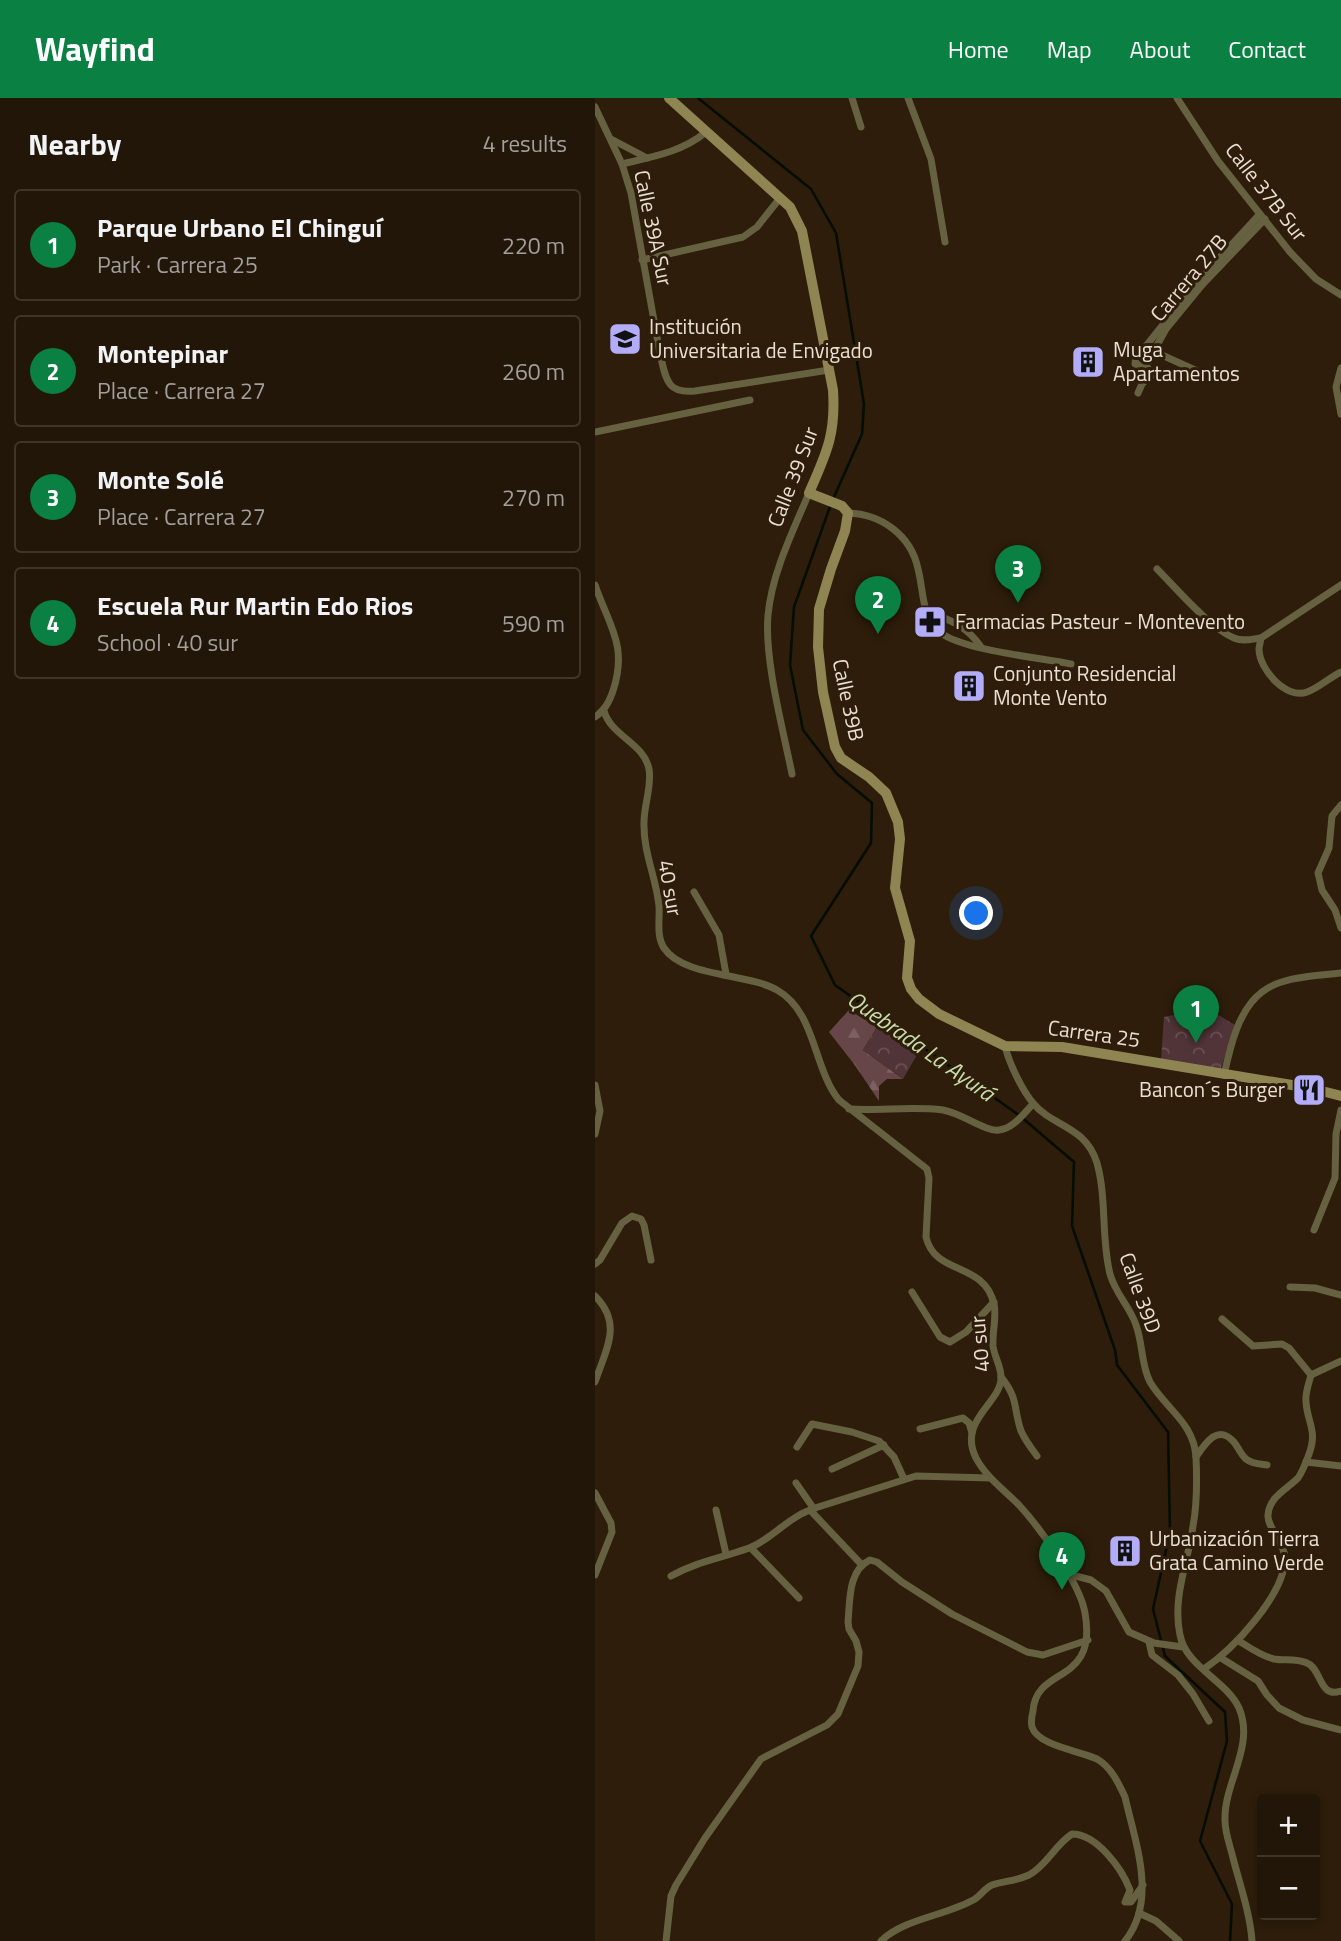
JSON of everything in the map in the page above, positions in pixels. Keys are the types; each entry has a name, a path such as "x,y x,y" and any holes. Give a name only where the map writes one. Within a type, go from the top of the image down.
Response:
{"street":[{"name":"Calle 39 Sur","path":"669,98 790,207 802,231 833,390 834,426 827,453 776,578 768,614 773,673 792,774"},
{"path":"852,98 861,127"},
{"path":"908,98 931,159 945,242"},
{"name":"Calle 37B Sur","path":"1181,99 1218,161 1301,265 1316,279 1341,295"},
{"name":"Calle 39A Sur","path":"595,107 622,164 631,193 667,379 677,391 684,392 738,386"},
{"path":"622,164 687,146 706,132"},
{"path":"611,139 648,158"},
{"path":"642,260 743,237 757,227 780,198"},
{"name":"Carrera 27B","path":"1200,283 1166,329 1146,365 1139,366 1134,360 1136,354 1146,346 1200,283 1262,217"},
{"path":"1146,346 1206,375"},
{"path":"1146,365 1151,375"},
{"path":"1341,368 1336,387 1341,414"},
{"path":"1138,393 1151,375 1192,369"},
{"path":"737,402 741,397 738,386 829,370"},
{"path":"595,432 750,400"},
{"path":"809,493 881,521 896,530 906,542 918,566 926,612 932,624 947,637 969,646 1071,664"},
{"name":"Calle 39B","path":"845,509 845,531 825,588 818,627 823,692 835,747 841,758 869,777 886,793 898,822 900,839 895,887 898,904 909,932 907,978 911,989 919,999 939,1014 1006,1046"},
{"path":"1157,569 1224,633 1237,639 1261,638 1341,585"},
{"path":"595,585 618,645 620,660 613,692 604,711 595,717"},
{"path":"926,612 948,619 966,630 981,647"},
{"path":"1261,638 1259,648 1266,669 1294,694 1308,692 1341,672"},
{"name":"40 sur","path":"604,711 612,726 645,758 649,771 643,837 657,892 663,947 681,962 695,968 764,985 778,990 789,999 809,1031 829,1088 849,1109 927,1169 928,1246 946,1263 977,1277 994,1302 993,1345 1001,1377 999,1387 977,1420 973,1434"},
{"path":"1341,805 1332,816 1329,848 1318,873 1322,890 1335,910 1341,928"},
{"path":"694,892 719,935 726,974"},
{"path":"1224,1075 1232,1042 1242,1019 1251,1003 1262,992 1278,984 1341,973"},
{"path":"849,1109 942,1110 961,1114 990,1130 1011,1126 1033,1104 1011,1065 1006,1046"},
{"name":"Carrera 25","path":"1006,1046 1062,1046 1310,1088 1341,1096"},
{"path":"595,1084 598,1112 595,1134"},
{"name":"Calle 39D","path":"1033,1104 1082,1139 1094,1156 1101,1188 1111,1275 1118,1294 1136,1325 1149,1380 1189,1431 1196,1458 1196,1506 1179,1585 1177,1612 1183,1647"},
{"path":"1314,1230 1335,1178 1336,1134 1341,1110"},
{"path":"595,1264 622,1223 632,1216 641,1220 644,1225 651,1260"},
{"path":"1290,1287 1315,1288 1341,1295"},
{"path":"912,1292 940,1336 950,1342 965,1332 994,1302"},
{"path":"595,1296 607,1309 611,1328 595,1382"},
{"path":"1222,1318 1253,1346 1282,1344 1289,1348 1311,1375"},
{"path":"1311,1375 1341,1361"},
{"path":"1204,1669 1238,1642 1271,1596 1283,1570 1284,1549 1268,1520 1268,1511 1279,1494 1297,1479 1306,1462 1314,1436 1306,1401 1311,1375"},
{"path":"1001,1377 1011,1389 1021,1430 1037,1456"},
{"path":"920,1429 963,1418 969,1423 975,1455 991,1478 1025,1512 1079,1592 1085,1609 1088,1640 1079,1660 1036,1694 1032,1727 1039,1737 1049,1743 1096,1759 1109,1768 1125,1797 1143,1884 1139,1913 1125,1941"},
{"path":"797,1447 809,1426 817,1424 867,1436 884,1445 894,1457 904,1479"},
{"path":"1196,1458 1209,1438 1216,1434 1225,1435 1233,1441 1246,1460 1267,1465"},
{"path":"832,1469 884,1445"},
{"path":"1306,1462 1341,1466"},
{"path":"671,1576 689,1566 751,1548 813,1509 904,1479 937,1475 991,1478"},
{"path":"796,1483 813,1509 860,1564"},
{"path":"595,1493 611,1523 612,1532 595,1575"},
{"path":"716,1510 726,1554"},
{"path":"751,1548 799,1598"},
{"path":"666,1941 671,1896 676,1885 705,1838 761,1759 827,1725 838,1714 858,1666 859,1652 848,1622 855,1575 860,1564 870,1560 877,1562 902,1582 952,1614 1027,1652 1043,1655 1088,1640"},
{"path":"1068,1574 1091,1580 1106,1591 1129,1632 1151,1643 1183,1647 1239,1709 1243,1732 1241,1755 1224,1815 1252,1941"},
{"path":"1238,1642 1264,1656 1307,1663 1315,1669 1328,1692 1341,1691"},
{"path":"1151,1643 1152,1655 1178,1675 1209,1721"},
{"path":"1221,1658 1258,1681 1266,1695 1279,1708 1303,1720 1341,1730"},
{"path":"881,1941 916,1922 945,1913 975,1899 992,1885 1018,1880 1032,1873 1072,1834 1079,1834 1107,1852 1118,1866 1130,1890 1125,1902 1131,1902 1143,1884"},
{"path":"1139,1913 1156,1921 1179,1941"}],"green space":[{"path":"1207,1008 1235,1025 1220,1071 1161,1060 1164,1017"},
{"path":"849,1010 877,1027 863,1050 903,1079 887,1079 879,1086 879,1101 829,1032"},
{"path":"877,1027 918,1053 903,1079 863,1050"}],"waterway":[{"name":"Quebrada La Ayurá","path":"698,98 811,189 836,233 864,404 862,434 834,497"},
{"name":"Quebrada La Ayurá","path":"831,504 794,607 790,665 803,730 837,774 872,803 871,843 811,936 835,985 1020,1116 1074,1162 1072,1226 1115,1350 1117,1365 1168,1432 1170,1532 1153,1609 1165,1656 1225,1712 1227,1741 1200,1841 1232,1904 1230,1941"}],"place":[{"name":"Institución Universitaria de Envigado","path":"625,339"},
{"name":"Muga Apartamentos","path":"1088,362"},
{"name":"Monte Solé","path":"1018,603"},
{"name":"Farmacias Pasteur - Montevento","path":"930,622"},
{"name":"Montepinar","path":"878,634"},
{"name":"Conjunto Residencial Monte Vento","path":"969,686"},
{"name":"Parque Urbano El Chinguí","path":"1196,1043"},
{"name":"Bancon´s Burger","path":"1309,1090"},
{"name":"Urbanización Tierra Grata Camino Verde","path":"1125,1551"},
{"name":"Escuela Rur Martin Edo Rios","path":"1062,1590"}]}
